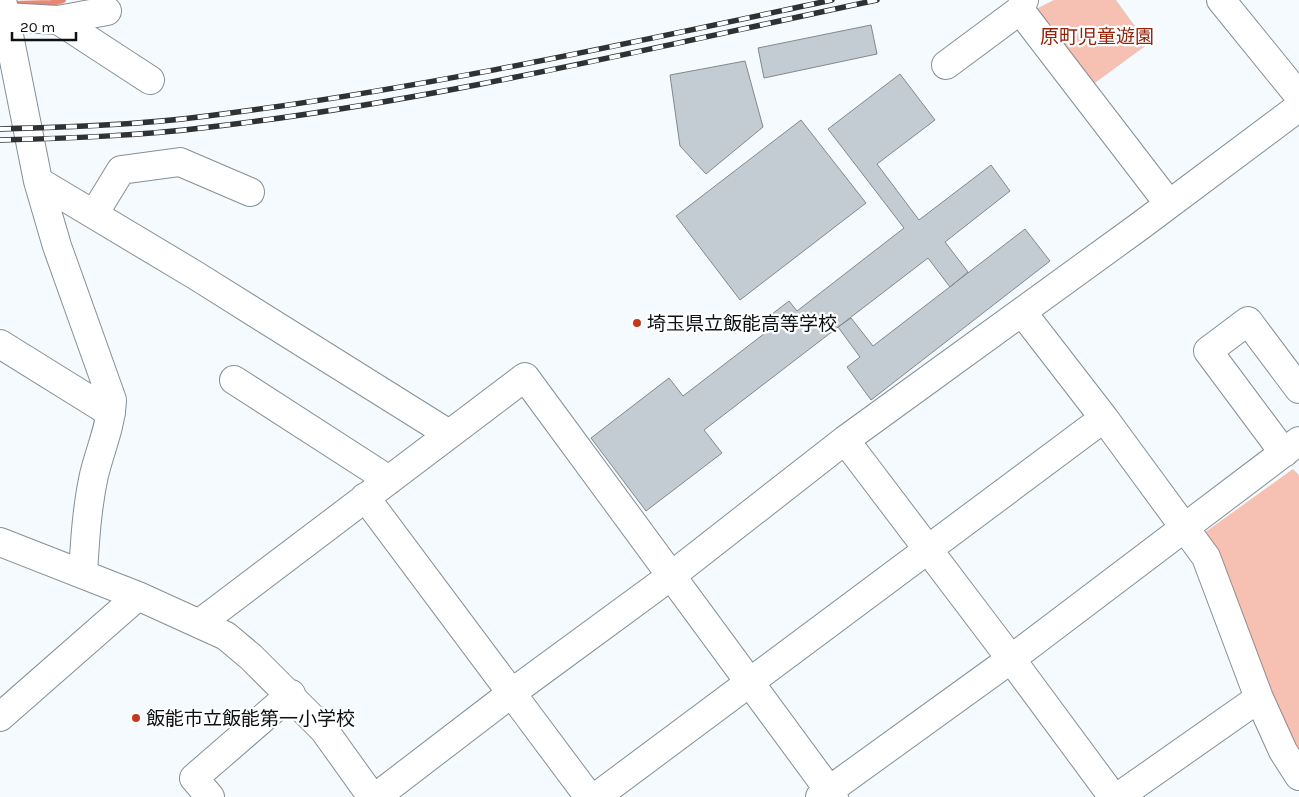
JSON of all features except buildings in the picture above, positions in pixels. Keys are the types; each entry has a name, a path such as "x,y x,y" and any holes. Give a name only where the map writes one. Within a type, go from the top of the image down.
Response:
{"street":[{"path":"1221,0 1299,96"},
{"path":"946,65 1022,5 1169,204"},
{"path":"83,573 86,520 94,474 111,413 112,400 57,246 38,181 2,12 58,20 107,11"},
{"path":"58,20 150,80"},
{"path":"376,797 513,692 671,576 845,440 1169,204 1299,106"},
{"path":"94,214 121,170 131,168 180,162 250,192"},
{"path":"38,181 195,275 449,434"},
{"path":"1022,312 1104,418 1184,529 1206,556 1259,698 1283,752 1299,776"},
{"path":"200,622 525,377 749,682 828,795 1292,447 1208,352 1248,321 1299,389"},
{"path":"0,344 111,413"},
{"path":"234,380 389,480"},
{"path":"596,797 1104,418"},
{"path":"845,440 1113,797"},
{"path":"365,497 513,692 589,797"},
{"path":"0,542 83,573 200,622 226,636 291,694 324,730 372,797"},
{"path":"0,717 138,596"},
{"path":"210,797 194,778 291,694"},
{"path":"1118,797 1259,698"}],"green space":[{"name":"原町児童遊園","path":"1054,0 1116,0 1148,44 1088,88 1036,9"},
{"path":"1293,469 1299,475 1299,768 1246,640 1221,555 1204,533"}],"waterway":[{"path":"13,4 52,3 63,0"}],"railway":[{"path":"0,129 156,122 364,93 521,65 832,0"},
{"path":"0,140 158,133 294,116 378,103 627,54 877,0"}],"place":[{"name":"埼玉県立飯能高等学校","path":"637,323"},
{"name":"飯能市立飯能第一小学校","path":"136,718"}]}
